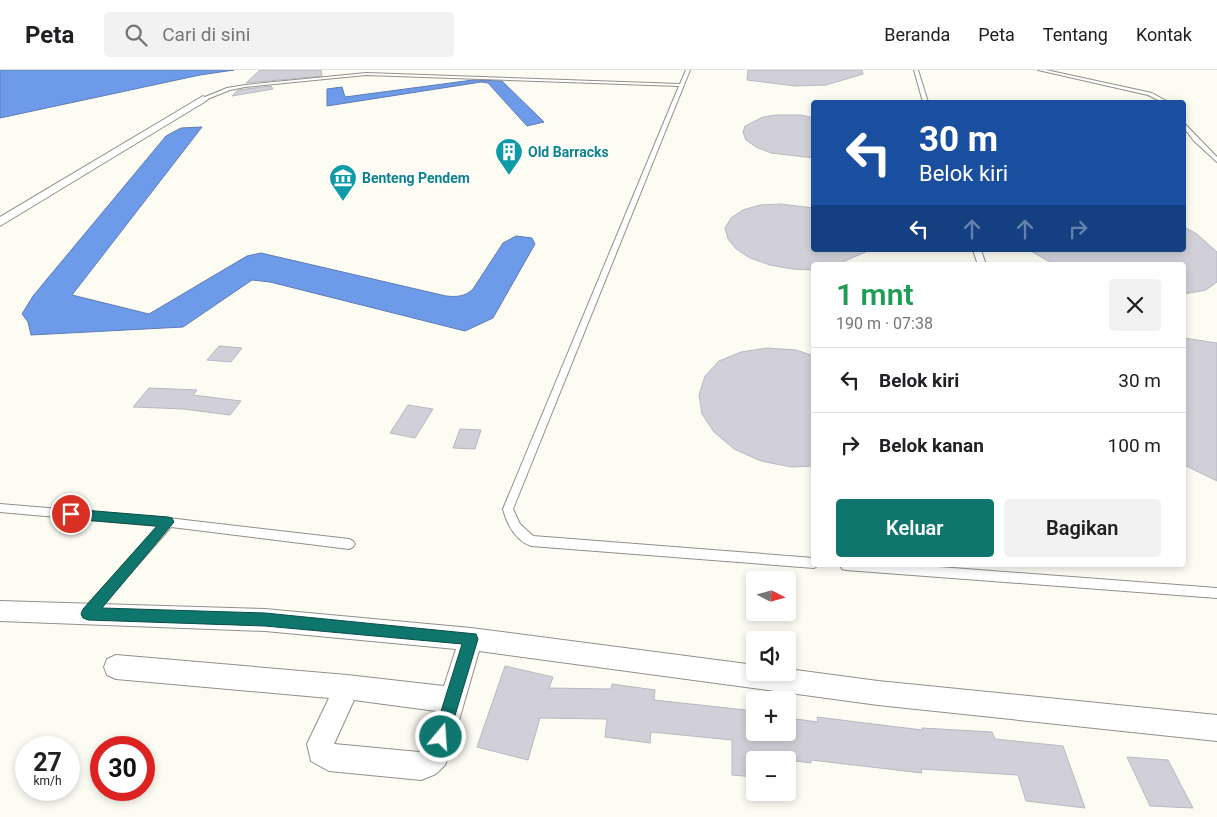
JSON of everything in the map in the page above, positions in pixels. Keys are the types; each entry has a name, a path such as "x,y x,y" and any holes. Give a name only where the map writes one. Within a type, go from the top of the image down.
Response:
{"street":[{"path":"0,222 202,99"},
{"path":"0,611 265,620 471,639 878,692 1217,728"},
{"path":"347,686 320,744 321,751 329,758 415,766 426,764 435,755 471,639"},
{"path":"116,667 347,686 452,700"}],"lane":[{"path":"361,70 366,74"},
{"path":"409,75 414,70"},
{"path":"457,77 463,70"},
{"path":"538,79 542,70"},
{"path":"688,70 680,85 508,509 510,520 522,536 531,541 811,562"},
{"path":"916,70 925,100"},
{"path":"1040,70 1150,94 1161,100"},
{"path":"202,99 229,89 245,86 366,74 680,85"},
{"path":"1076,77 1083,74"},
{"path":"1186,127 1217,160"},
{"path":"0,508 168,522 349,544"},
{"path":"88,614 168,522"},
{"path":"872,567 1217,593"}],"water":[{"path":"0,70 234,70 200,75 0,118"},
{"path":"473,80 502,81 544,122 527,126 488,83 481,82 327,106 327,89 342,87 345,97"},
{"path":"202,127 72,295 149,314 247,256 261,253 446,296 457,296 467,294 473,289 503,243 516,236 532,238 535,244 493,318 465,331 270,282 252,280 183,327 31,335 28,322 22,314 33,296 166,136 181,128"}],"building":[{"path":"260,70 321,70 322,76 246,83"},
{"path":"748,70 862,70 863,74 826,85 795,86 747,80"},
{"path":"271,86 273,89 232,96 238,90"},
{"path":"801,115 811,117 811,158 771,153 756,147 746,140 743,132 745,126 763,117"},
{"path":"780,204 811,208 811,252 865,252 843,262 811,262 811,270 770,265 750,258 736,249 728,239 725,228 731,218 743,210 760,205"},
{"path":"1186,228 1197,234 1217,252 1217,282 1206,290 1186,294 1186,262 1050,262 1032,252 1186,252"},
{"path":"1186,338 1217,343 1217,481 1186,466"},
{"path":"219,346 242,348 231,362 207,360"},
{"path":"767,348 796,350 811,355 811,466 791,467 761,461 734,449 714,432 702,414 699,395 705,376 719,361 741,352"},
{"path":"149,388 197,390 193,395 241,401 230,415 183,409 133,407"},
{"path":"408,405 433,409 415,438 390,433"},
{"path":"460,429 481,430 475,449 453,448"},
{"path":"505,666 553,677 549,688 611,689 612,684 655,690 654,700 746,710 746,741 796,741 796,719 818,722 817,717 922,730 922,728 992,732 995,739 1063,746 1085,808 1026,801 1018,775 921,769 922,773 811,760 811,763 796,761 796,751 746,751 746,776 732,775 732,740 651,732 650,743 605,737 607,719 540,718 528,760 477,747"},
{"path":"1127,757 1168,760 1193,808 1150,806"}],"place":[{"name":"Old Barracks","path":"509,176"},
{"name":"Benteng Pendem","path":"343,202"}],"route":[{"path":"71,514 168,522 88,614 265,620 471,639 441,737"}]}
